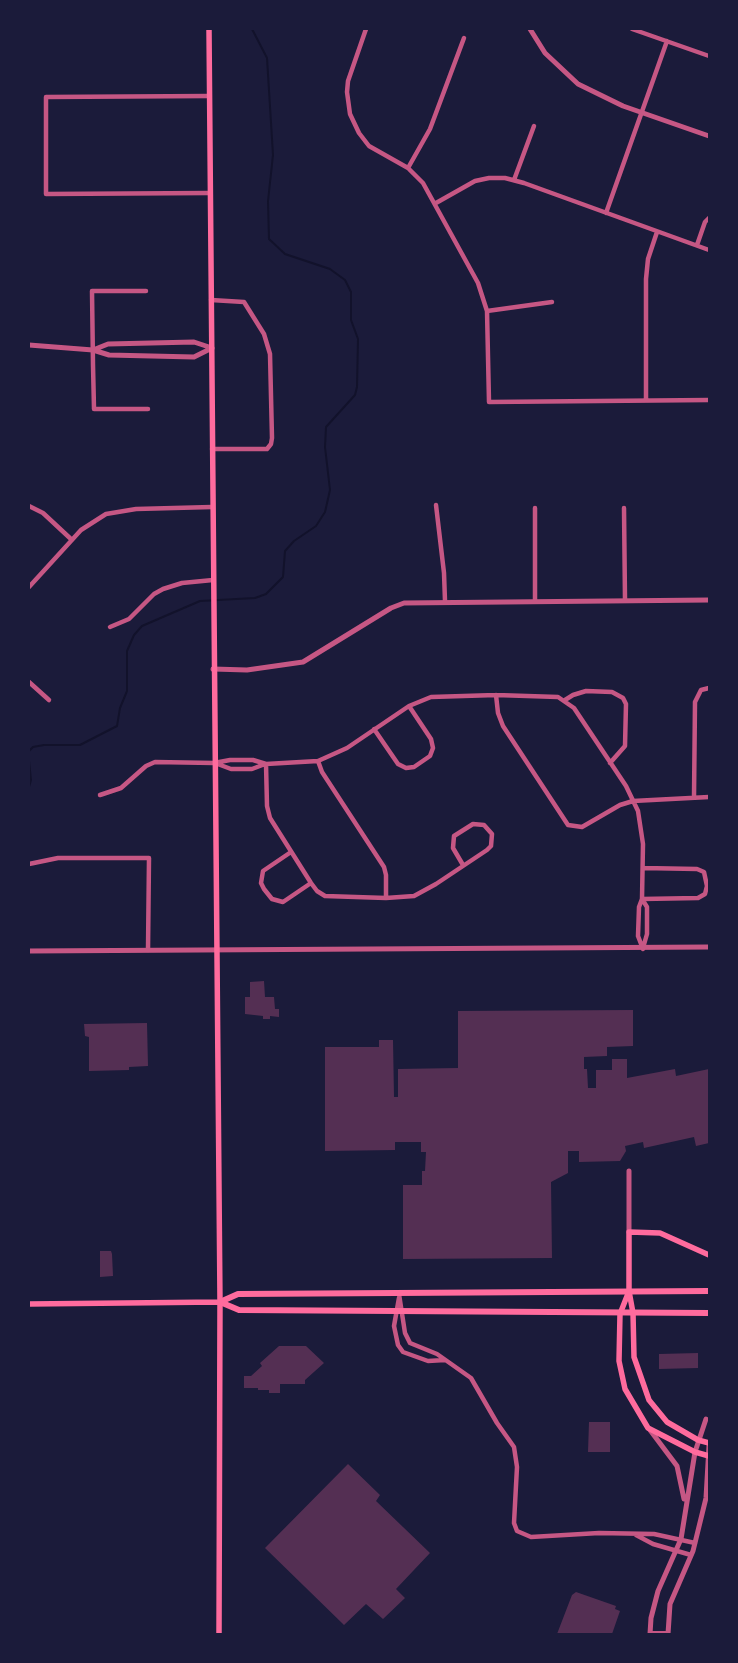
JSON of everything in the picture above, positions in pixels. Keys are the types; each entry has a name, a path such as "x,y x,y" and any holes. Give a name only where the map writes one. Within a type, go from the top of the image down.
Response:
{"main road":[{"path":"209,29 213,669 220,1302 219,1634"},
{"path":"709,1255 660,1233 629,1232 629,1291 633,1313 634,1357 650,1400 667,1422 698,1440 709,1444"},
{"path":"629,1291 620,1314 619,1360 625,1389 648,1428 695,1452 709,1456"},
{"path":"29,1304 220,1302 238,1294 709,1291"},
{"path":"220,1302 239,1310 620,1314 709,1313"}],"street":[{"path":"366,29 348,81 347,98 350,114 359,133 369,146 408,168 423,182 478,283 487,311 490,402 709,400"},
{"path":"530,29 545,53 578,84 594,93 641,112 709,136"},
{"path":"632,29 709,56"},
{"path":"408,168 430,129 464,38"},
{"path":"606,213 667,41"},
{"path":"209,96 46,97 46,194 210,193"},
{"path":"514,180 534,126"},
{"path":"436,203 482,179 498,177 514,180 709,250"},
{"path":"696,245 705,222 709,218"},
{"path":"646,400 646,279 648,259 657,232"},
{"path":"146,290 92,291 94,409 148,409"},
{"path":"211,300 244,302 264,334 270,354 272,438 270,448 264,450 212,449"},
{"path":"487,311 552,302"},
{"path":"93,350 108,344 194,342 212,348"},
{"path":"29,345 93,350 109,355 194,357 212,348"},
{"path":"436,505 444,573 445,601"},
{"path":"29,506 43,513 72,540"},
{"path":"29,587 89,523 113,512 162,507 212,507"},
{"path":"535,508 535,601"},
{"path":"624,508 625,600"},
{"path":"110,627 129,619 154,594 163,589 182,583 213,580"},
{"path":"213,669 248,670 296,664 309,659 398,605 445,601 709,600"},
{"path":"29,682 49,700"},
{"path":"694,797 695,702 702,690 709,688"},
{"path":"565,700 573,694 586,691 612,692 623,698 626,704 625,746 610,763"},
{"path":"214,762 231,769 252,769 266,764 318,762 338,753 409,706 440,695 551,696 565,700 574,708 610,763 633,801 640,821 643,868 638,936 643,949"},
{"path":"496,695 502,726 568,825 582,827 620,805 633,801 709,797"},
{"path":"374,729 398,764 406,768 414,767 430,756 433,748 409,706"},
{"path":"100,795 121,788 151,763 253,760 266,764"},
{"path":"318,762 326,778 384,868 387,885 386,898"},
{"path":"266,764 268,812 291,852 317,891 329,897 386,898 414,896 463,865 491,846 492,834 484,825 473,824 454,836 453,848 463,865"},
{"path":"291,852 263,871 261,883 264,889 272,899 283,902 311,883"},
{"path":"29,864 58,858 149,858 148,950"},
{"path":"642,899 698,898 705,894 707,886 704,872 697,869 643,868"},
{"path":"642,899 647,907 648,934 643,949"},
{"path":"29,951 643,949 709,947"},
{"path":"629,1171 629,1232"},
{"path":"400,1294 395,1335 398,1345 403,1352 428,1361 444,1360"},
{"path":"399,1312 410,1343 437,1354 471,1378 497,1423 514,1447 517,1467 514,1523 517,1531 532,1537 599,1532 654,1534 695,1543"},
{"path":"650,1633 651,1618 658,1592 681,1539 695,1452 706,1419"},
{"path":"648,1428 677,1466 685,1510"},
{"path":"706,1498 709,1444"},
{"path":"667,1633 670,1604 691,1555 709,1490"},
{"path":"635,1534 676,1551 691,1555"}],"lane":[{"path":"650,1633 667,1633"}],"building":[{"path":"264,981 265,997 274,997 275,1009 279,1009 279,1017 270,1016 270,1019 263,1019 263,1016 245,1014 245,997 250,997 250,982"},
{"path":"633,1010 633,1046 607,1047 607,1056 584,1057 584,1069 587,1069 588,1088 596,1088 596,1070 612,1070 612,1059 627,1059 627,1078 675,1069 676,1076 709,1069 709,1143 696,1146 694,1137 644,1148 643,1142 625,1146 626,1151 620,1161 579,1162 579,1151 568,1151 568,1173 551,1182 552,1258 403,1259 403,1185 422,1185 422,1171 425,1171 426,1152 421,1152 421,1142 395,1142 395,1150 325,1151 325,1047 379,1047 379,1040 393,1040 394,1097 398,1097 398,1069 458,1068 458,1011"},
{"path":"147,1023 148,1066 129,1067 129,1070 89,1071 89,1037 85,1036 84,1024"},
{"path":"100,1251 111,1251 113,1276 100,1277"},
{"path":"279,1346 306,1346 324,1363 305,1380 305,1384 280,1384 280,1393 269,1393 269,1390 258,1390 258,1388 244,1388 244,1376 251,1376 262,1366 260,1363"},
{"path":"698,1353 698,1368 659,1369 659,1354"},
{"path":"589,1422 610,1422 610,1452 588,1452"},
{"path":"348,1464 380,1495 376,1501 430,1553 396,1589 405,1598 383,1619 366,1604 344,1625 265,1548"},
{"path":"576,1592 616,1606 615,1609 620,1611 612,1634 557,1634 572,1595"}],"waterway":[{"path":"29,751 33,747 44,745 80,745 117,726 120,708 127,691 127,651 134,635 142,626 200,601 255,598 266,594 283,577 285,551 294,541 316,526 325,512 330,490 325,447 326,427 355,395 357,387 358,339 351,320 351,292 345,280 330,269 285,254 269,239 268,201 273,155 267,58 252,29"},
{"path":"29,761 31,780 29,787"}]}
